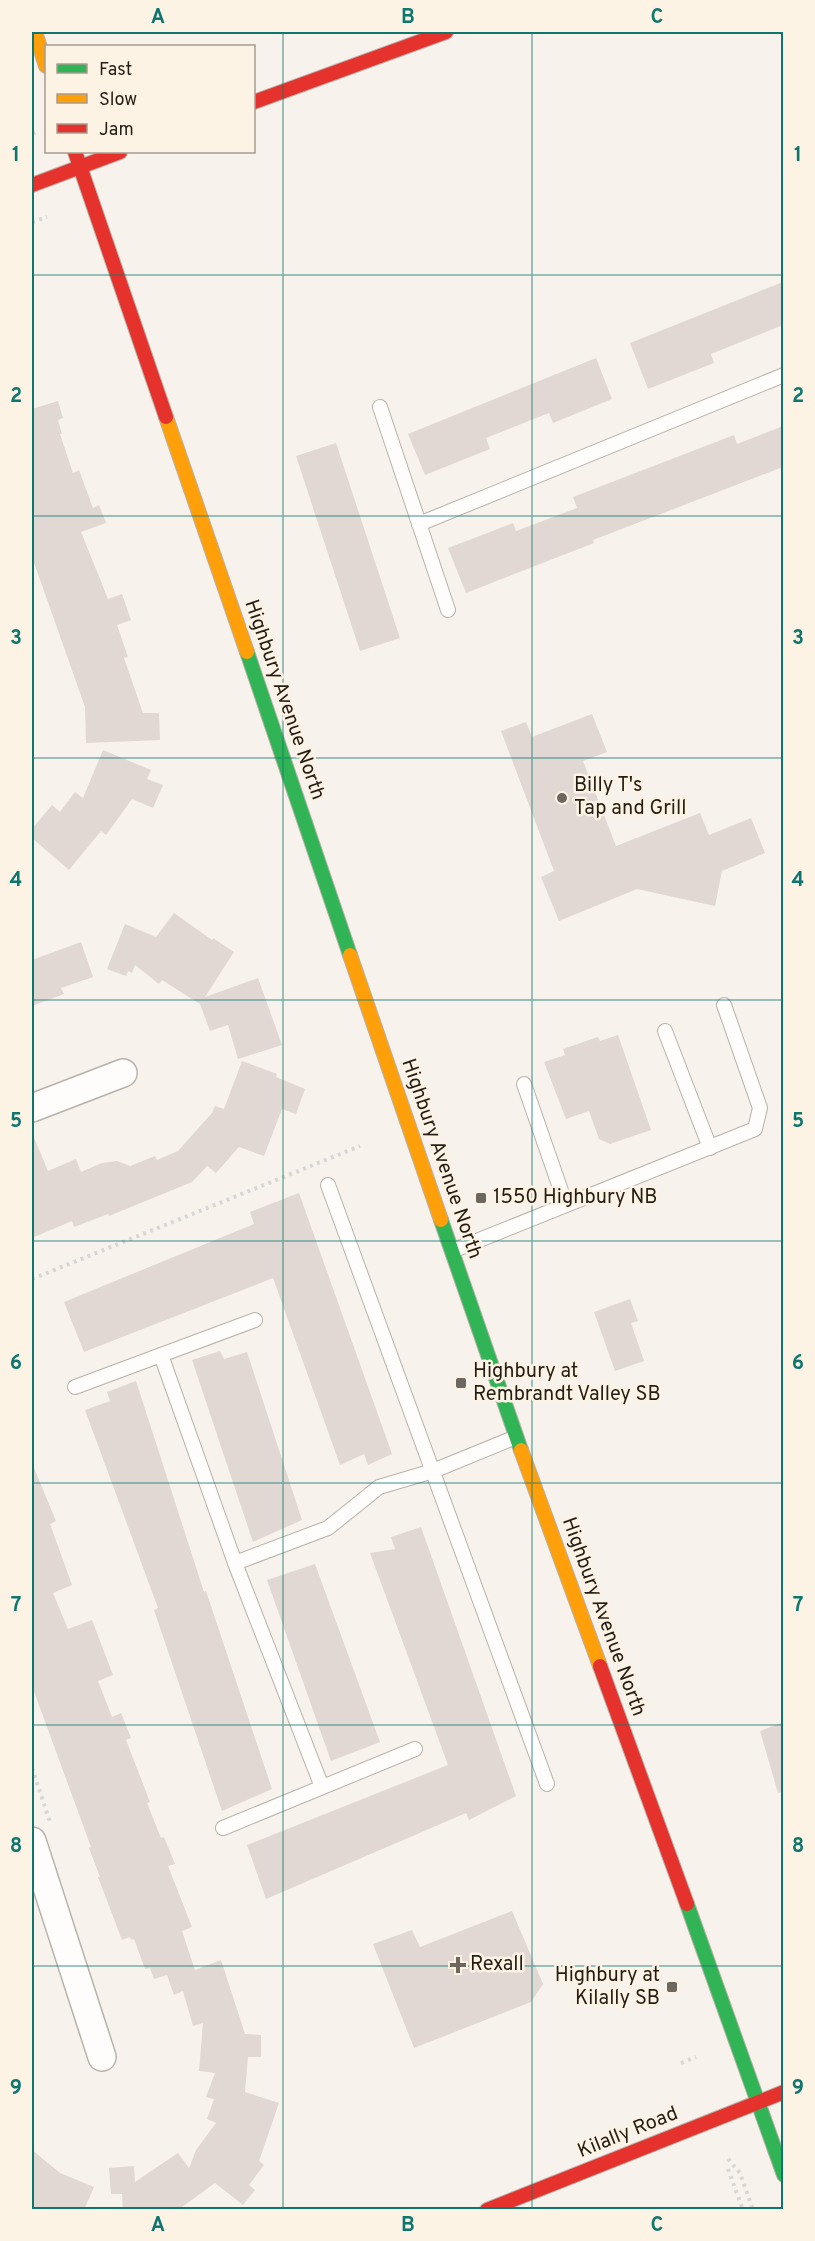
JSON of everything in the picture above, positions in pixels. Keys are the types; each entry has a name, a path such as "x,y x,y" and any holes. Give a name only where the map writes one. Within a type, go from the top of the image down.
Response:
{"main road":[{"path":"35,32 45,63"},
{"path":"255,102 446,32"},
{"name":"Highbury Avenue North","path":"75,153 516,1437 759,2102 783,2175"},
{"path":"32,185 117,153"},
{"name":"Kilally Road","path":"487,2210 783,2092"}],"street":[{"path":"32,1108 123,1073"},
{"path":"32,1841 102,2057"}],"lane":[{"path":"419,524 783,375"},
{"path":"380,407 448,610"},
{"path":"452,1251 755,1129 760,1108 724,1005"},
{"path":"665,1031 710,1148"},
{"path":"524,1084 566,1205"},
{"path":"328,1185 547,1784"},
{"path":"75,1387 255,1320"},
{"path":"161,1355 235,1563 322,1787"},
{"path":"235,1563 328,1528 379,1487 433,1471 516,1437"},
{"path":"222,1828 415,1749"}],"path":[{"path":"32,222 47,217"},
{"path":"32,1279 360,1146"},
{"path":"681,2063 696,2057"},
{"path":"728,2158 740,2173 753,2210"},
{"path":"728,2169 743,2210"}],"building":[{"path":"783,282 783,325 711,354 714,363 648,389 630,343"},
{"path":"596,358 612,399 553,423 549,413 486,438 490,449 425,475 408,434"},
{"path":"58,401 63,418 58,420 62,434 60,434 73,473 79,470 93,508 99,505 106,523 81,532 108,599 122,594 131,620 117,625 128,657 124,658 143,713 159,713 160,740 86,743 85,707 32,557 32,409"},
{"path":"783,426 783,467 593,540 594,543 466,593 448,548 513,523 516,531 577,508 573,497 734,435 737,444"},
{"path":"336,443 400,638 360,651 296,456"},
{"path":"592,714 607,752 583,761 616,846 700,813 709,835 751,818 765,853 722,871 715,906 637,889 559,921 541,877 554,871 501,731 526,722 532,737"},
{"path":"103,750 151,770 147,779 163,785 153,808 132,799 106,835 101,831 69,870 32,838 32,829 52,805 60,812 75,792 83,798"},
{"path":"174,913 212,940 213,938 234,952 205,997 258,978 282,1045 238,1059 228,1025 210,1031 200,1004 162,980 159,984 135,965 132,973 128,971 126,976 107,969 125,924 156,937"},
{"path":"81,942 93,977 61,988 64,994 32,1006 32,960"},
{"path":"618,1035 651,1130 610,1144 599,1139 589,1111 566,1119 544,1062 565,1055 563,1049 598,1037 600,1041"},
{"path":"242,1061 277,1074 276,1077 305,1089 296,1114 282,1109 264,1156 239,1147 216,1173 207,1166 192,1182 109,1216 108,1214 74,1227 72,1221 32,1238 32,1133 48,1171 76,1159 81,1172 102,1163 117,1161 130,1166 155,1156 157,1160 178,1151 212,1113 215,1106 224,1109"},
{"path":"299,1193 392,1454 368,1465 364,1454 340,1465 273,1278 84,1352 64,1302 254,1224 250,1212"},
{"path":"630,1299 638,1321 631,1323 644,1361 615,1371 594,1312"},
{"path":"220,1351 224,1359 247,1352 302,1520 253,1542 192,1360"},
{"path":"136,1381 204,1592 206,1591 272,1789 222,1811 154,1610 158,1608 85,1410 110,1401 107,1392"},
{"path":"32,1463 56,1521 50,1524 72,1585 53,1593 68,1629 92,1620 113,1675 98,1681 112,1717 121,1713 131,1738 126,1740 150,1802 147,1803 161,1838 164,1837 175,1864 168,1866 192,1927 182,1931 195,1970 221,1960 245,2034 261,2035 261,2057 248,2057 245,2092 279,2103 259,2161 264,2165 249,2185 255,2190 243,2205 215,2183 178,2210 123,2210 122,2194 111,2194 109,2168 134,2166 135,2182 178,2153 189,2168 196,2150 216,2123 207,2119 214,2099 206,2097 215,2073 199,2071 203,2023 193,2026 183,1991 174,1995 167,1975 154,1979 150,1968 145,1969 134,1939 131,1940 130,1937 122,1940 98,1877 100,1877 89,1848 91,1847 32,1686"},
{"path":"421,1527 516,1796 469,1820 466,1813 266,1899 247,1845 448,1765 370,1553 395,1549 391,1537"},
{"path":"315,1564 380,1742 331,1761 267,1580"},
{"path":"783,1722 783,1792 778,1793 760,1731"},
{"name":"Rexall","path":"512,1911 543,1984 531,2002 414,2048 373,1944 412,1930 420,1947"},
{"path":"32,2150 60,2173 94,2187 84,2210 32,2210"}],"traffic: fast":[{"path":"247,652 350,955"},
{"path":"441,1220 521,1450"},
{"path":"687,1904 784,2175"}],"traffic: slow":[{"path":"35,32 45,63"},
{"path":"166,417 247,652"},
{"path":"350,955 441,1220"},
{"path":"521,1450 600,1666"}],"traffic: jam":[{"path":"255,102 446,32"},
{"path":"75,153 166,417"},
{"path":"32,185 117,153"},
{"path":"600,1666 687,1904"},
{"path":"487,2210 784,2092"}],"place":[{"name":"Billy T's Tap and Grill","path":"562,798"},
{"name":"1550 Highbury NB","path":"481,1198"},
{"name":"Highbury at Rembrandt Valley SB","path":"461,1383"},
{"name":"Rexall","path":"458,1965"},
{"name":"Highbury at Kilally SB","path":"672,1987"}]}
